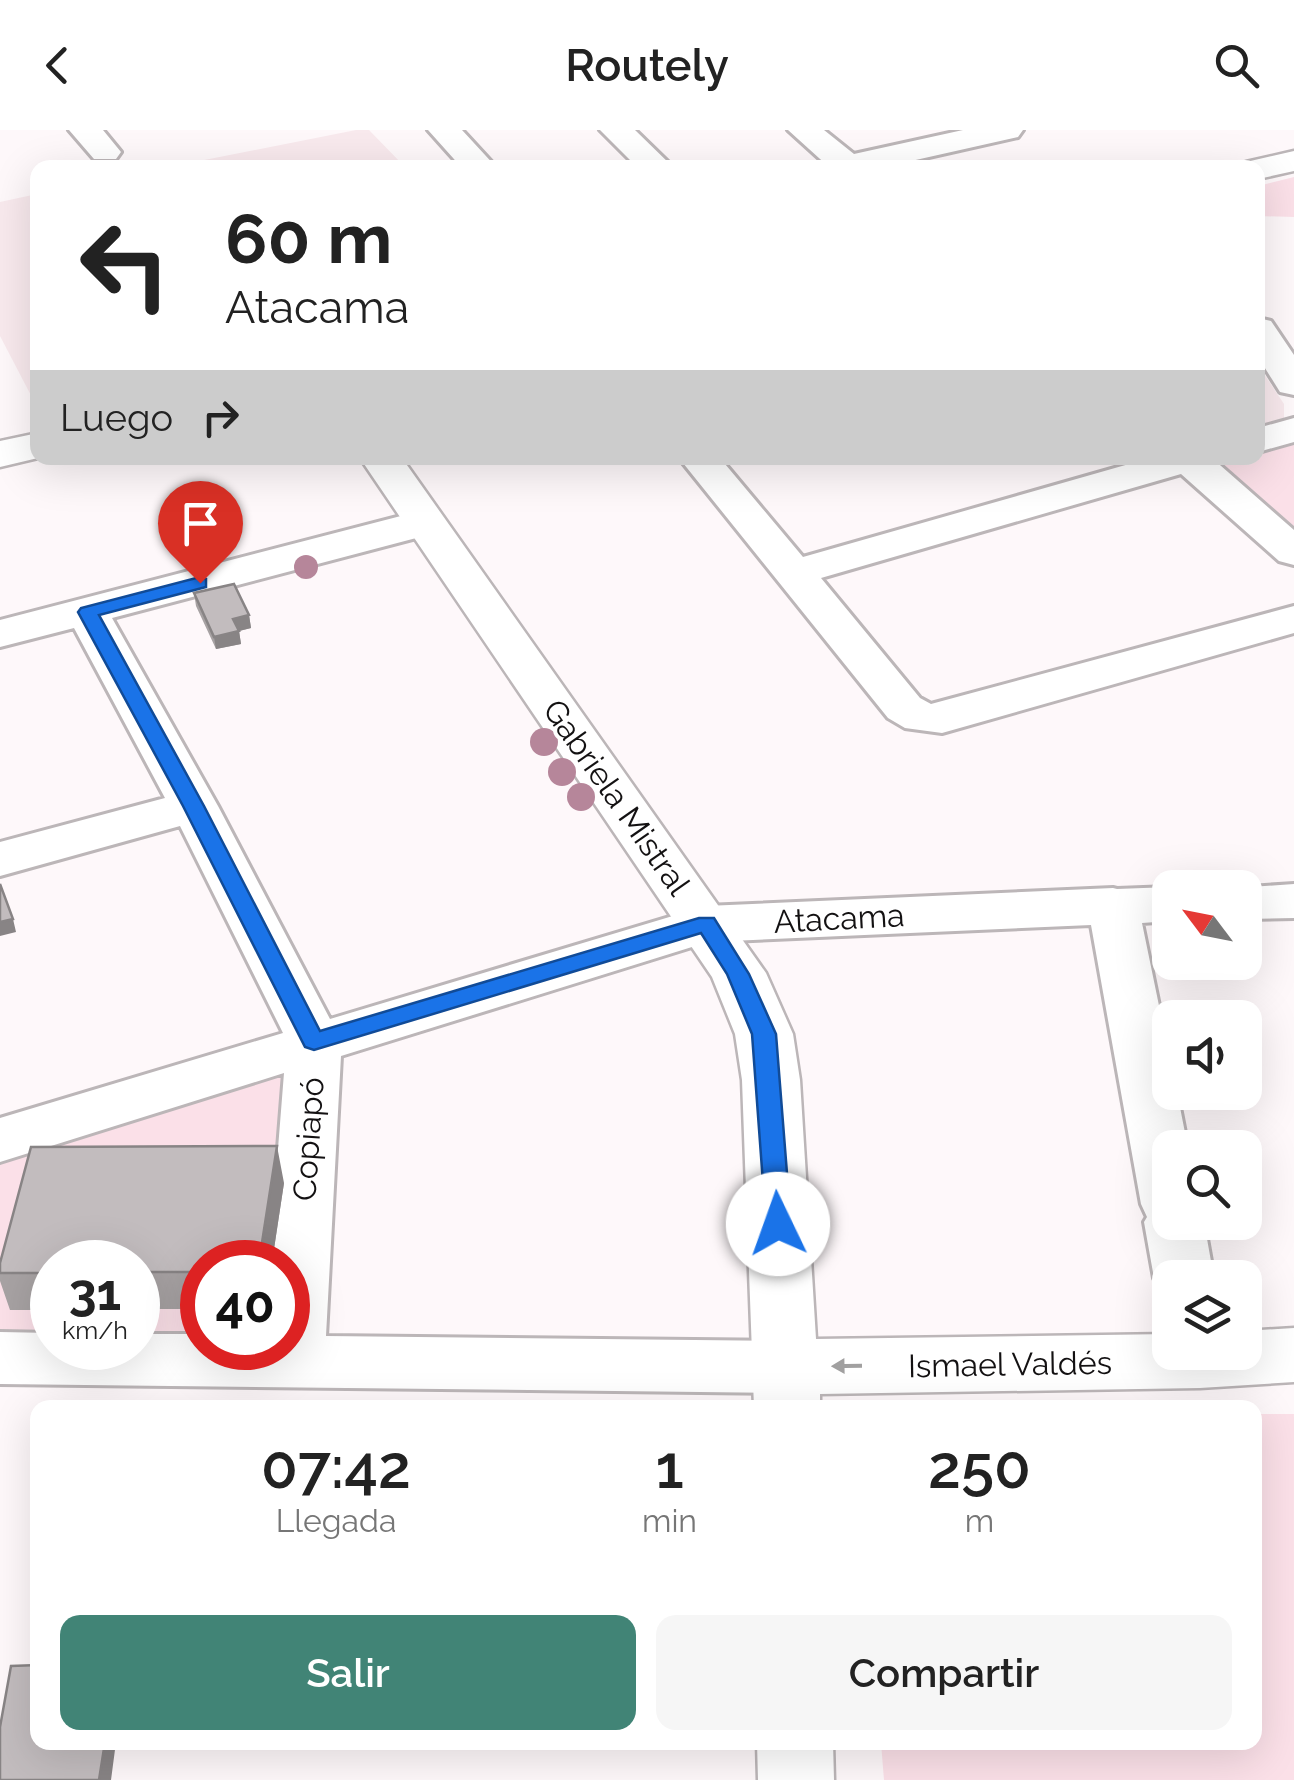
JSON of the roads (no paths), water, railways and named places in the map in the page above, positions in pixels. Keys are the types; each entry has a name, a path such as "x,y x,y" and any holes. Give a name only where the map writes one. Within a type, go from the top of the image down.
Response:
{"street":[{"path":"445,130 473,160"},
{"path":"616,130 649,160"},
{"path":"804,130 842,160"},
{"path":"875,160 998,131"},
{"path":"1265,167 1294,161"},
{"path":"1265,310 1294,310"},
{"path":"1265,340 1294,384"},
{"path":"1265,438 1294,430"},
{"path":"0,454 30,448"},
{"name":"Gabriela Mistral","path":"386,465 738,974 764,1034 770,1080 787,1388"},
{"path":"705,465 904,708 921,718 942,720 1294,619"},
{"path":"793,573 1165,465"},
{"path":"1197,465 1294,552"},
{"path":"0,634 424,523"},
{"name":"Copiapó","path":"88,612 194,806 314,1041 301,1240"},
{"path":"0,859 194,806"},
{"path":"1262,902 1294,901"},
{"name":"Atacama","path":"0,1140 706,924 1152,904"},
{"path":"1113,905 1156,1130"},
{"name":"Ismael Valdés","path":"1262,1356 1294,1355"},
{"path":"0,1358 180,1360"},
{"name":"Ismael Valdés","path":"787,1388 1152,1361"},
{"path":"310,1362 787,1388"},
{"path":"795,1750 796,1780"}]}
